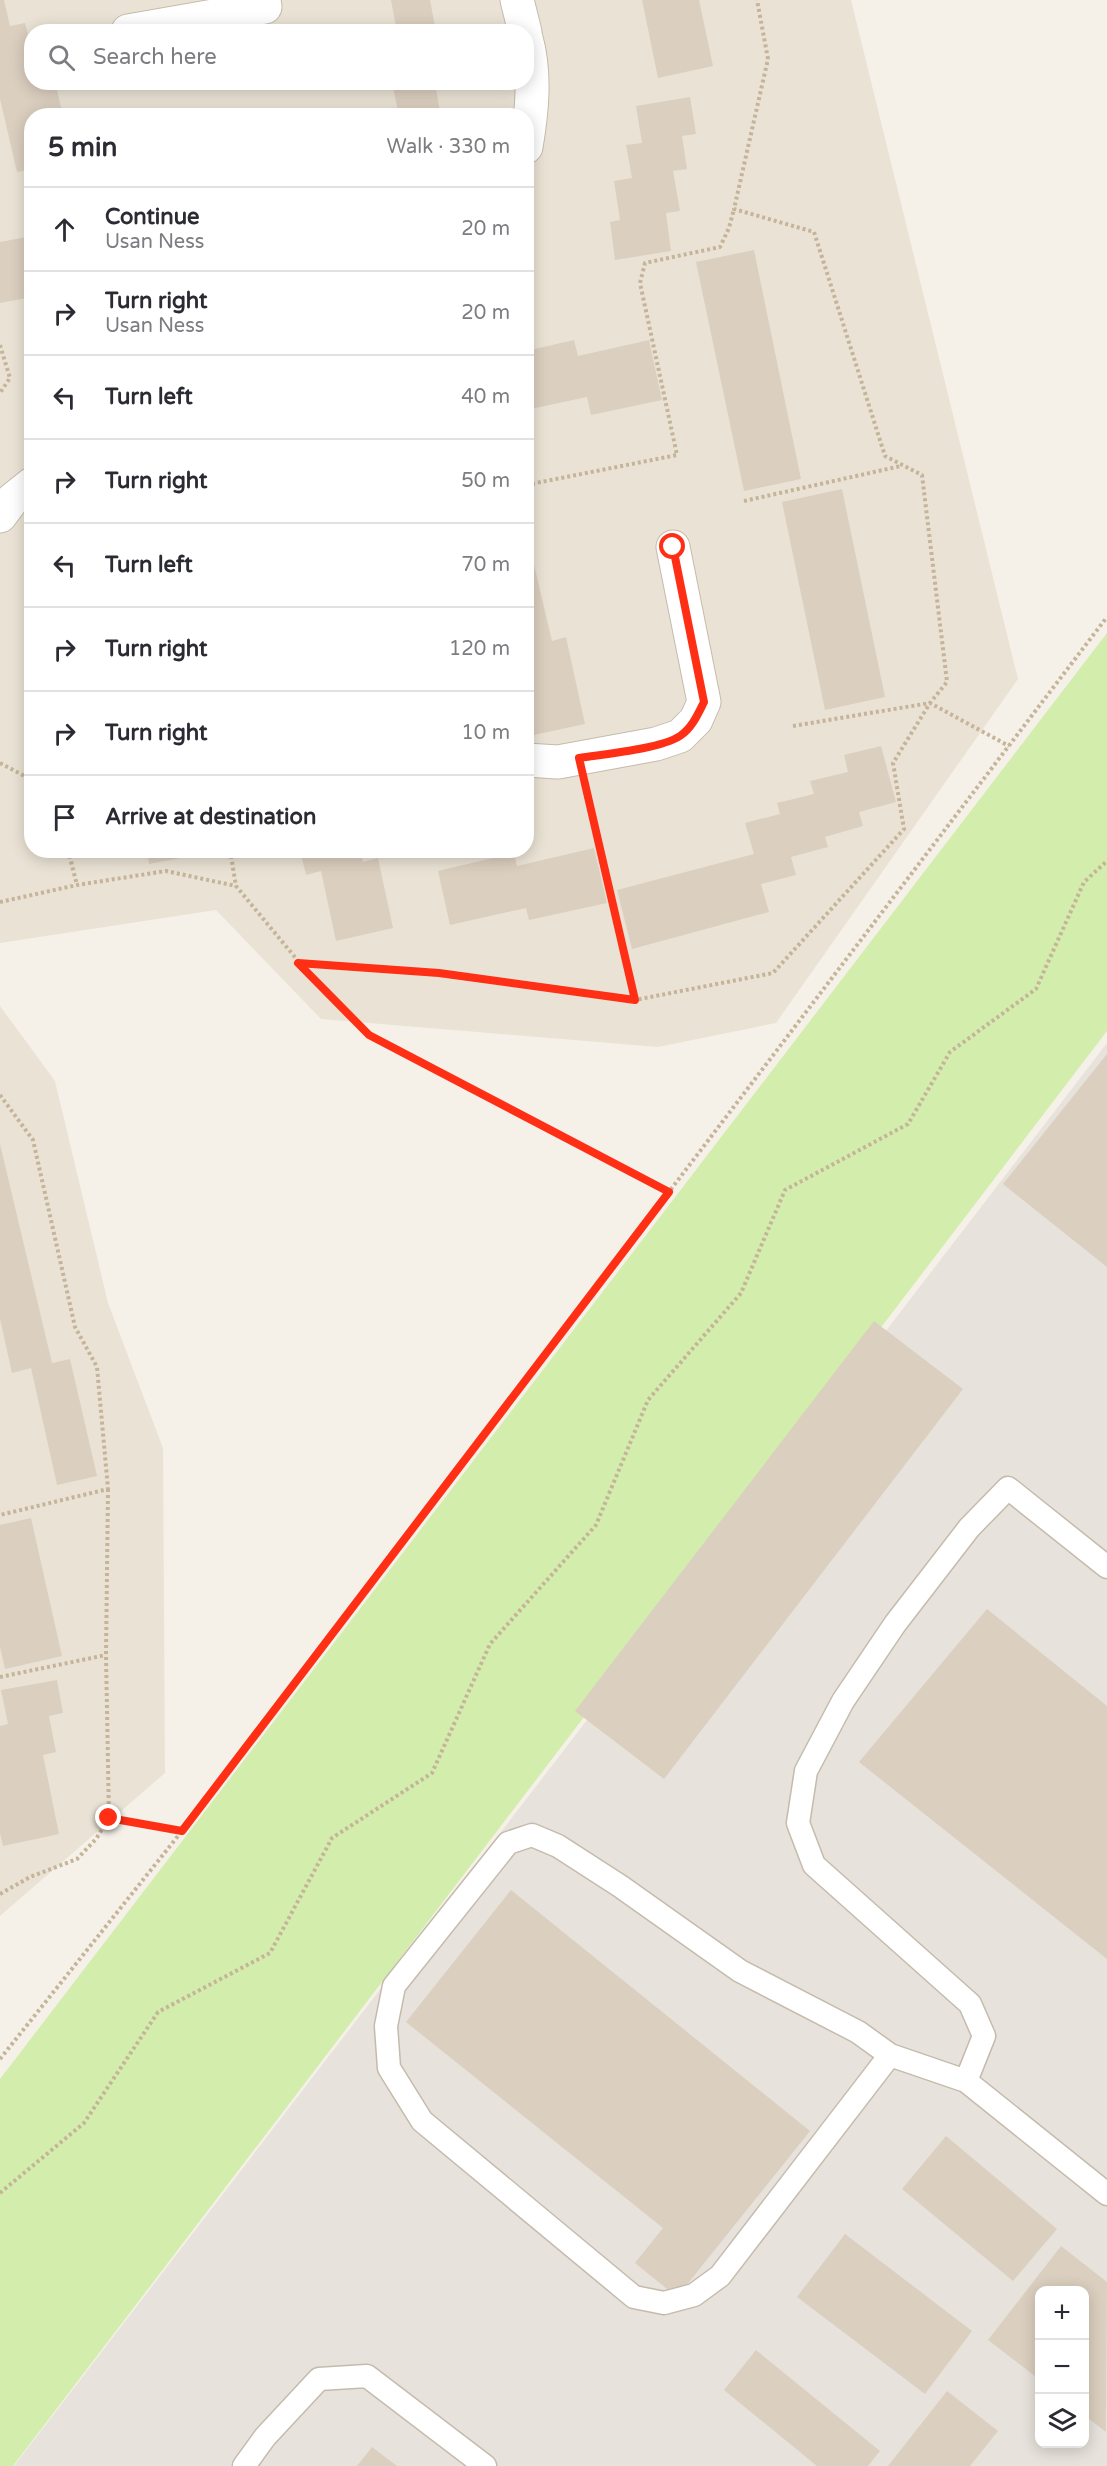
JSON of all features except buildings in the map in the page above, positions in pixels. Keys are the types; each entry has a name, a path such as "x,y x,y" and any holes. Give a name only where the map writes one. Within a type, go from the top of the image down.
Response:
{"street":[{"path":"168,24 264,7 264,0"},
{"path":"517,0 523,24"},
{"path":"531,90 532,108"},
{"path":"0,516 12,500 24,490"},
{"path":"534,760 558,762 656,744 680,736 696,720 704,702 673,547"}],"lane":[{"path":"966,2081 984,2036 970,2004 814,1864 798,1823 806,1772 843,1701 895,1624 969,1528 1008,1488 1107,1567"},
{"path":"890,2055 720,2276 694,2295 664,2302 634,2296 422,2121 389,2068 386,2026 394,1986 508,1843 532,1835 558,1846 620,1886 740,1971 858,2032 890,2055 966,2081 1107,2194"},
{"path":"244,2466 265,2438 319,2379 367,2376 485,2466"}],"path":[{"path":"534,483 677,455 640,283 645,263 720,247 729,228 768,59 757,0"},
{"path":"298,963 439,973 635,1000 773,973 904,829 894,764 930,703 947,682 922,476 885,456 814,232 734,209"},
{"path":"0,345 10,378 0,393"},
{"path":"744,501 903,466"},
{"path":"0,2059 182,1831 1107,617"},
{"path":"793,726 930,703 1009,746"},
{"path":"579,758 635,1000"},
{"path":"0,763 24,776"},
{"path":"70,858 77,885"},
{"path":"231,858 236,886 298,963 369,1035 669,1192"},
{"path":"0,2193 84,2123 158,2012 270,1953 332,1838 432,1773 490,1644 596,1525 648,1400 741,1293 785,1190 908,1124 950,1052 1036,989 1084,882 1107,861"},
{"path":"0,902 77,885 166,871 236,886"},
{"path":"0,1095 33,1140 75,1327 97,1366 108,1489 106,1655 109,1818 96,1839 76,1859 30,1877 0,1893"},
{"path":"0,1515 108,1489"},
{"path":"0,1677 106,1655"},
{"path":"109,1818 182,1831"}],"shaded area":[{"path":"0,0 851,0 1018,679 776,1023 658,1047 321,1019 216,910 0,943"},
{"path":"0,1006 55,1081 108,1303 163,1448 165,1773 0,1916"},
{"path":"1107,1043 1107,2466 14,2466"}],"green space":[{"path":"1107,633 1107,1031 13,2466 0,2466 0,2079"}],"route":[{"path":"109,1818 182,1831 669,1192 369,1035 298,963 439,973 635,1000 579,758 656,744 680,736 696,720 704,702 673,547"}]}
